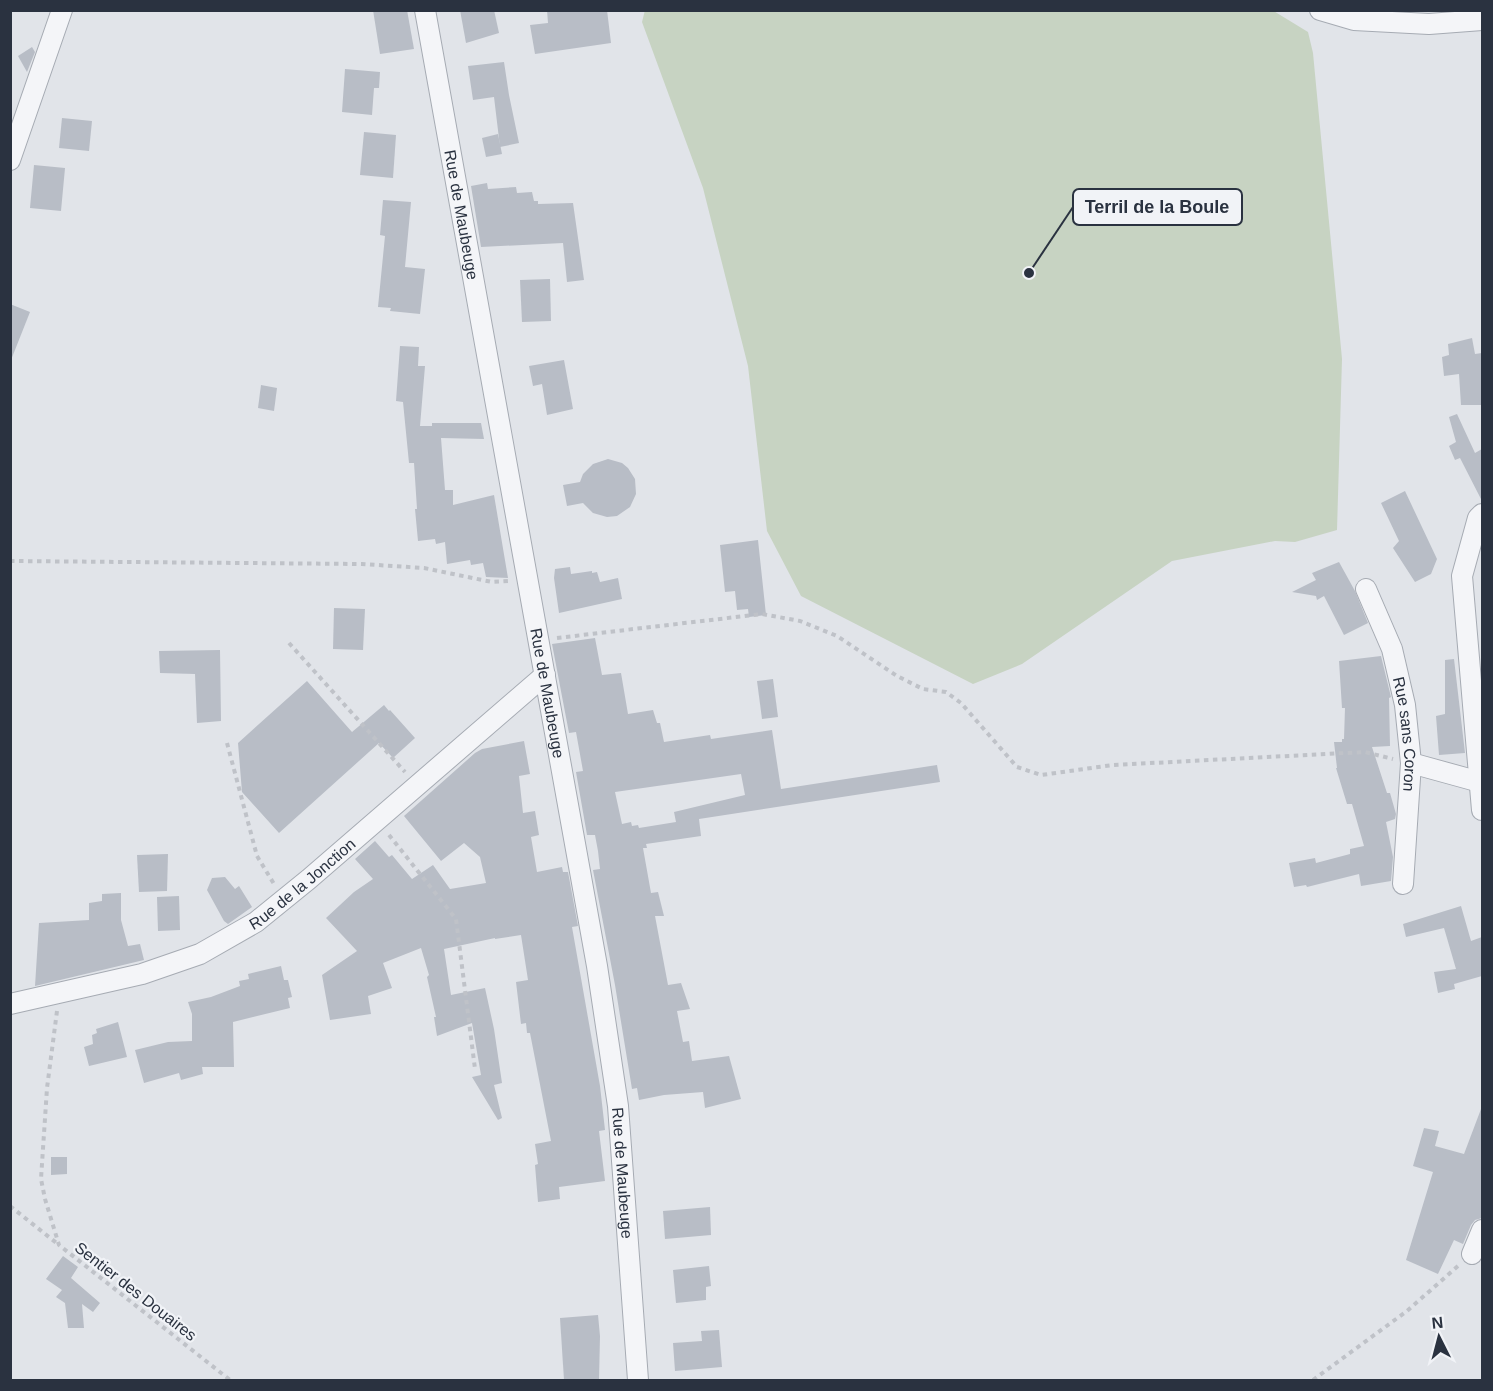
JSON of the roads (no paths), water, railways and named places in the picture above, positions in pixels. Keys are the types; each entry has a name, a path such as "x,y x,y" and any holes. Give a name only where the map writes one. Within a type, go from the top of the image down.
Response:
{"street":[{"path":"10,160 62,10"},
{"name":"Rue de Maubeuge","path":"425,10 597,966 618,1106 638,1380"},
{"path":"1320,10 1354,20 1429,24 1482,20"},
{"path":"1482,514 1478,518 1462,576 1482,810"},
{"name":"Rue sans Coron","path":"1366,589 1392,649 1405,705 1411,764 1403,884"},
{"name":"Rue de la Jonction","path":"10,1004 142,974 200,954 256,922 545,675"},
{"path":"1411,764 1480,782"},
{"path":"1472,1254 1482,1230"}],"place":[{"name":"Terril de la Boule","path":"1029,273"}]}
